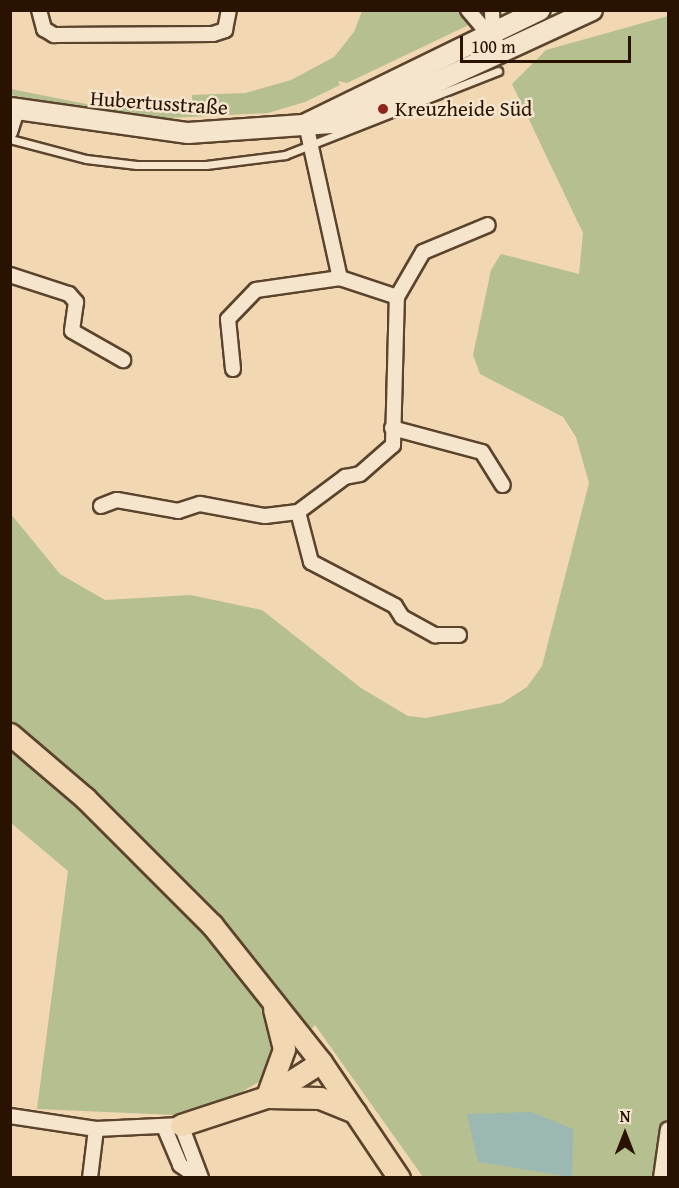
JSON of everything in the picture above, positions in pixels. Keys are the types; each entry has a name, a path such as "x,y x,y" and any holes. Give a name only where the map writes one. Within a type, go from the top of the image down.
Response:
{"main road":[{"path":"10,734 148,858 212,925 321,1062 399,1178"},
{"path":"266,1097 284,1049 271,998"},
{"path":"173,1127 266,1097 321,1062"},
{"path":"266,1097 320,1098 355,1112"}],"street":[{"path":"39,10 44,29 65,35 213,34 225,30 229,10"},
{"path":"468,10 497,42"},
{"path":"492,10 497,42"},
{"name":"Hubertusstraße","path":"14,109 188,133 332,123 457,80 497,42 540,10"},
{"name":"Hubertusstraße","path":"306,124 497,42 592,10"},
{"path":"10,132 14,109"},
{"path":"306,124 340,278"},
{"path":"101,506 117,500 178,511 200,504 265,516 298,513 376,459 393,445 397,297 423,252 488,225"},
{"path":"10,275 69,294 76,302 72,331 123,360"},
{"path":"233,369 228,319 256,290 340,278 397,297"},
{"path":"392,428 482,452 503,485"},
{"path":"298,513 311,562 395,606 402,617 435,635 459,635"},
{"path":"10,1116 96,1129 173,1127 200,1178"},
{"path":"90,1178 96,1129"},
{"path":"661,1178 669,1129"}],"lane":[{"path":"10,139 86,159 137,165 206,165 312,148 457,80 498,71"}],"green space":[{"path":"362,11 498,11 347,83 338,81 340,85 305,102 268,113 170,118 100,113 11,95 11,89 101,107 192,104 192,95 245,93 291,80 334,57 354,32"},
{"path":"668,16 668,1177 423,1177 315,1025 264,1079 224,1102 175,1115 37,1109 68,871 11,823 10,513 60,574 105,600 190,595 262,610 361,688 408,716 426,718 502,703 527,687 542,666 589,483 576,437 563,417 480,374 473,355 491,270 501,254 579,274 583,233 512,84 546,50"}],"water":[{"path":"531,1112 573,1129 572,1177 478,1162 467,1114"}],"place":[{"name":"Kreuzheide Süd","path":"383,109"}]}
